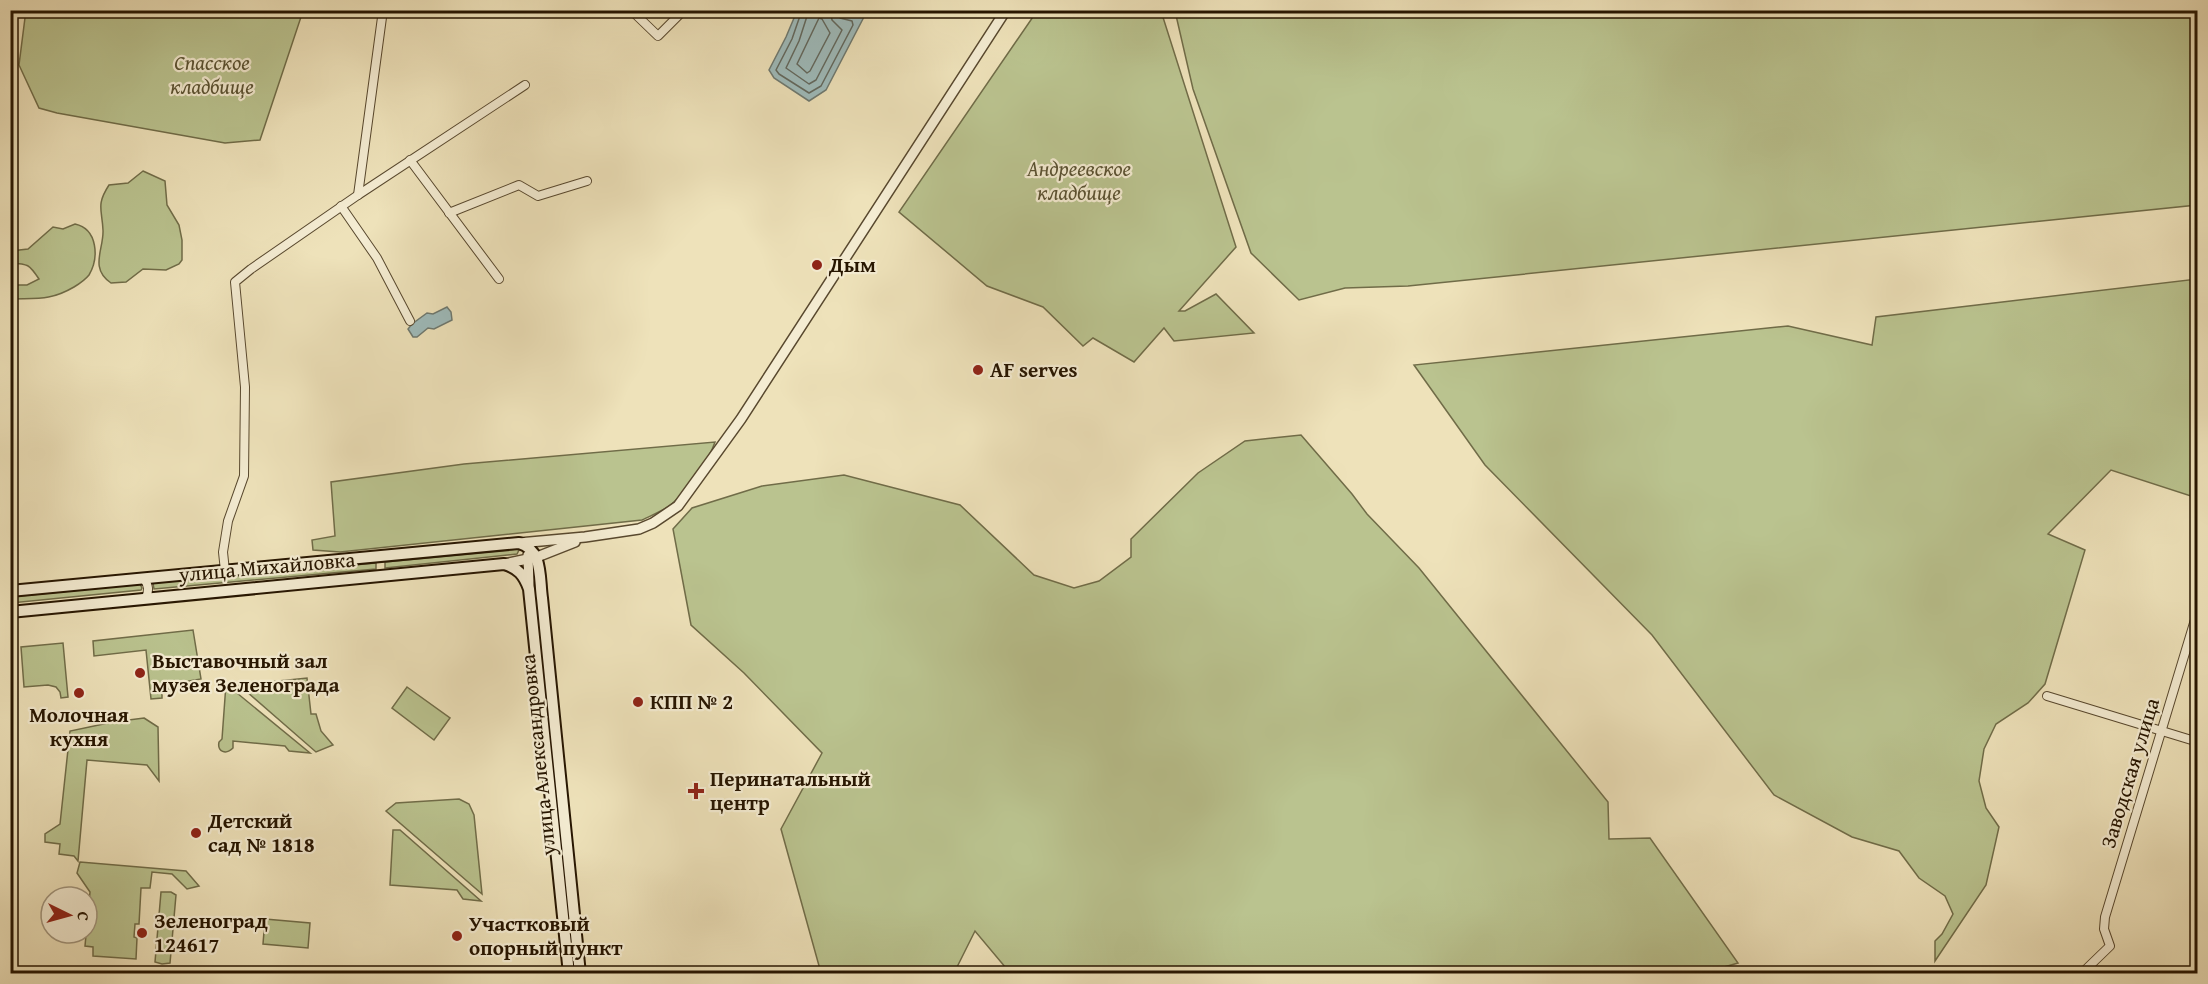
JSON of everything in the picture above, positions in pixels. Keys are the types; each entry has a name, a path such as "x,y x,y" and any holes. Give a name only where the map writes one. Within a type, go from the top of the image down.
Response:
{"main road":[{"name":"улица Михайловка","path":"10,591 519,543 533,551"},
{"name":"улица Александровка","path":"533,551 540,583 580,974"},
{"name":"улица Михайловка","path":"10,612 504,564"},
{"path":"504,564 515,567 524,577 530,589"},
{"name":"улица Александровка","path":"530,589 569,974"}],"street":[{"path":"358,195 383,10"},
{"path":"631,10 658,36 684,10"},
{"path":"533,551 585,537 639,529 670,513 687,496 741,419 1006,10"},
{"path":"225,571 223,552 228,521 244,476 245,387 236,282 341,206 525,85"},
{"path":"410,160 499,279"},
{"path":"449,213 519,185 538,196 587,181"},
{"path":"341,206 377,258 410,321"},
{"path":"533,551 559,548 585,537"},
{"path":"540,583 543,567 548,558 559,548"},
{"name":"улица Михайловка","path":"504,564 533,551"},
{"name":"улица Александровка","path":"530,589 533,551"},
{"path":"144,579 149,591 146,598"},
{"name":"Заводская улица","path":"2081,974 2110,946 2104,929 2105,917 2198,610"},
{"path":"2047,696 2198,742"}],"green space":[{"name":"Спасское кладбище","path":"26,10 303,11 260,140 225,143 39,108 19,65"},
{"name":"Андреевское кладбище","path":"1037,11 1161,11 1236,247 1179,311 1185,311 1216,294 1254,333 1174,341 1164,328 1134,362 1093,338 1083,346 1043,307 987,286 899,212"},
{"path":"1175,11 2197,11 2197,205 1408,286 1345,288 1299,300 1251,253 1193,89"},
{"path":"143,171 165,181 167,205 179,225 182,260 179,264 166,270 143,269 126,282 111,283 104,277 99,265 103,237 102,198 109,185 128,183"},
{"path":"75,224 88,232 94,245 94,261 89,275 76,286 58,295 11,299 11,285 27,285 39,279 28,266 11,263 11,251 28,249 53,227 63,229"},
{"path":"2197,279 2197,498 2111,470 2048,534 2085,550 2045,684 2028,703 1996,724 1984,749 1979,781 1986,808 1999,827 1986,885 1935,961 1935,941 1942,934 1953,914 1945,896 1919,878 1899,851 1852,837 1774,795 1652,635 1485,465 1414,365 1788,326 1872,345 1876,317"},
{"path":"1301,435 1367,514 1419,568 1608,802 1609,839 1650,838 1738,963 1700,974 1011,974 975,931 954,973 821,973 781,829 822,753 744,673 691,625 673,529 692,508 762,486 844,475 960,505 1034,575 1074,588 1099,581 1131,557 1131,539 1198,473 1245,441"},
{"path":"715,442 702,468 681,494 668,507 642,520 340,552 313,550 312,540 335,536 331,482 464,464"},
{"path":"519,550 517,554 385,568 385,562"},
{"path":"376,563 376,569 154,589 153,583"},
{"path":"140,584 141,590 11,603 10,597"},
{"path":"193,630 201,679 189,681 162,692 162,698 151,699 146,650 94,656 93,641"},
{"path":"63,643 68,697 61,698 56,687 48,685 24,687 21,647"},
{"path":"307,678 311,714 316,714 321,731 333,745 316,752 239,685"},
{"path":"226,684 310,753 289,751 285,746 233,741 233,748 225,752 221,750 219,742 222,739"},
{"path":"407,687 450,718 434,740 392,708"},
{"path":"144,718 158,727 159,781 147,765 87,760 78,861 74,856 59,854 60,844 45,842 45,834 60,824 70,731"},
{"path":"459,799 469,804 474,815 482,894 386,811 396,803"},
{"path":"393,830 400,830 481,901 463,899 457,890 390,885"},
{"path":"80,862 186,871 199,886 187,889 172,874 152,872 150,888 141,888 139,924 135,924 134,937 137,938 136,959 93,956 93,947 85,946 99,945 99,885 85,885 77,873"},
{"path":"161,892 171,892 176,895 170,963 162,964 155,962"},
{"path":"265,919 310,923 308,948 263,944"}],"water":[{"path":"797,11 840,11 847,15 859,11 866,13 826,90 809,101 774,78 769,70"},
{"path":"447,307 451,312 452,320 434,329 428,328 417,337 413,337 408,329 412,324 427,313 433,314"}],"place":[{"name":"Дым","path":"817,265"},
{"name":"AF serves","path":"978,370"},
{"name":"Выставочный зал музея Зеленограда","path":"140,673"},
{"name":"Молочная кухня","path":"79,693"},
{"name":"КПП № 2","path":"638,702"},
{"name":"Перинатальный центр","path":"696,791"},
{"name":"Детский сад № 1818","path":"196,833"},
{"name":"Зеленоград 124617","path":"142,933"},
{"name":"Участковый опорный пункт","path":"457,936"}]}
